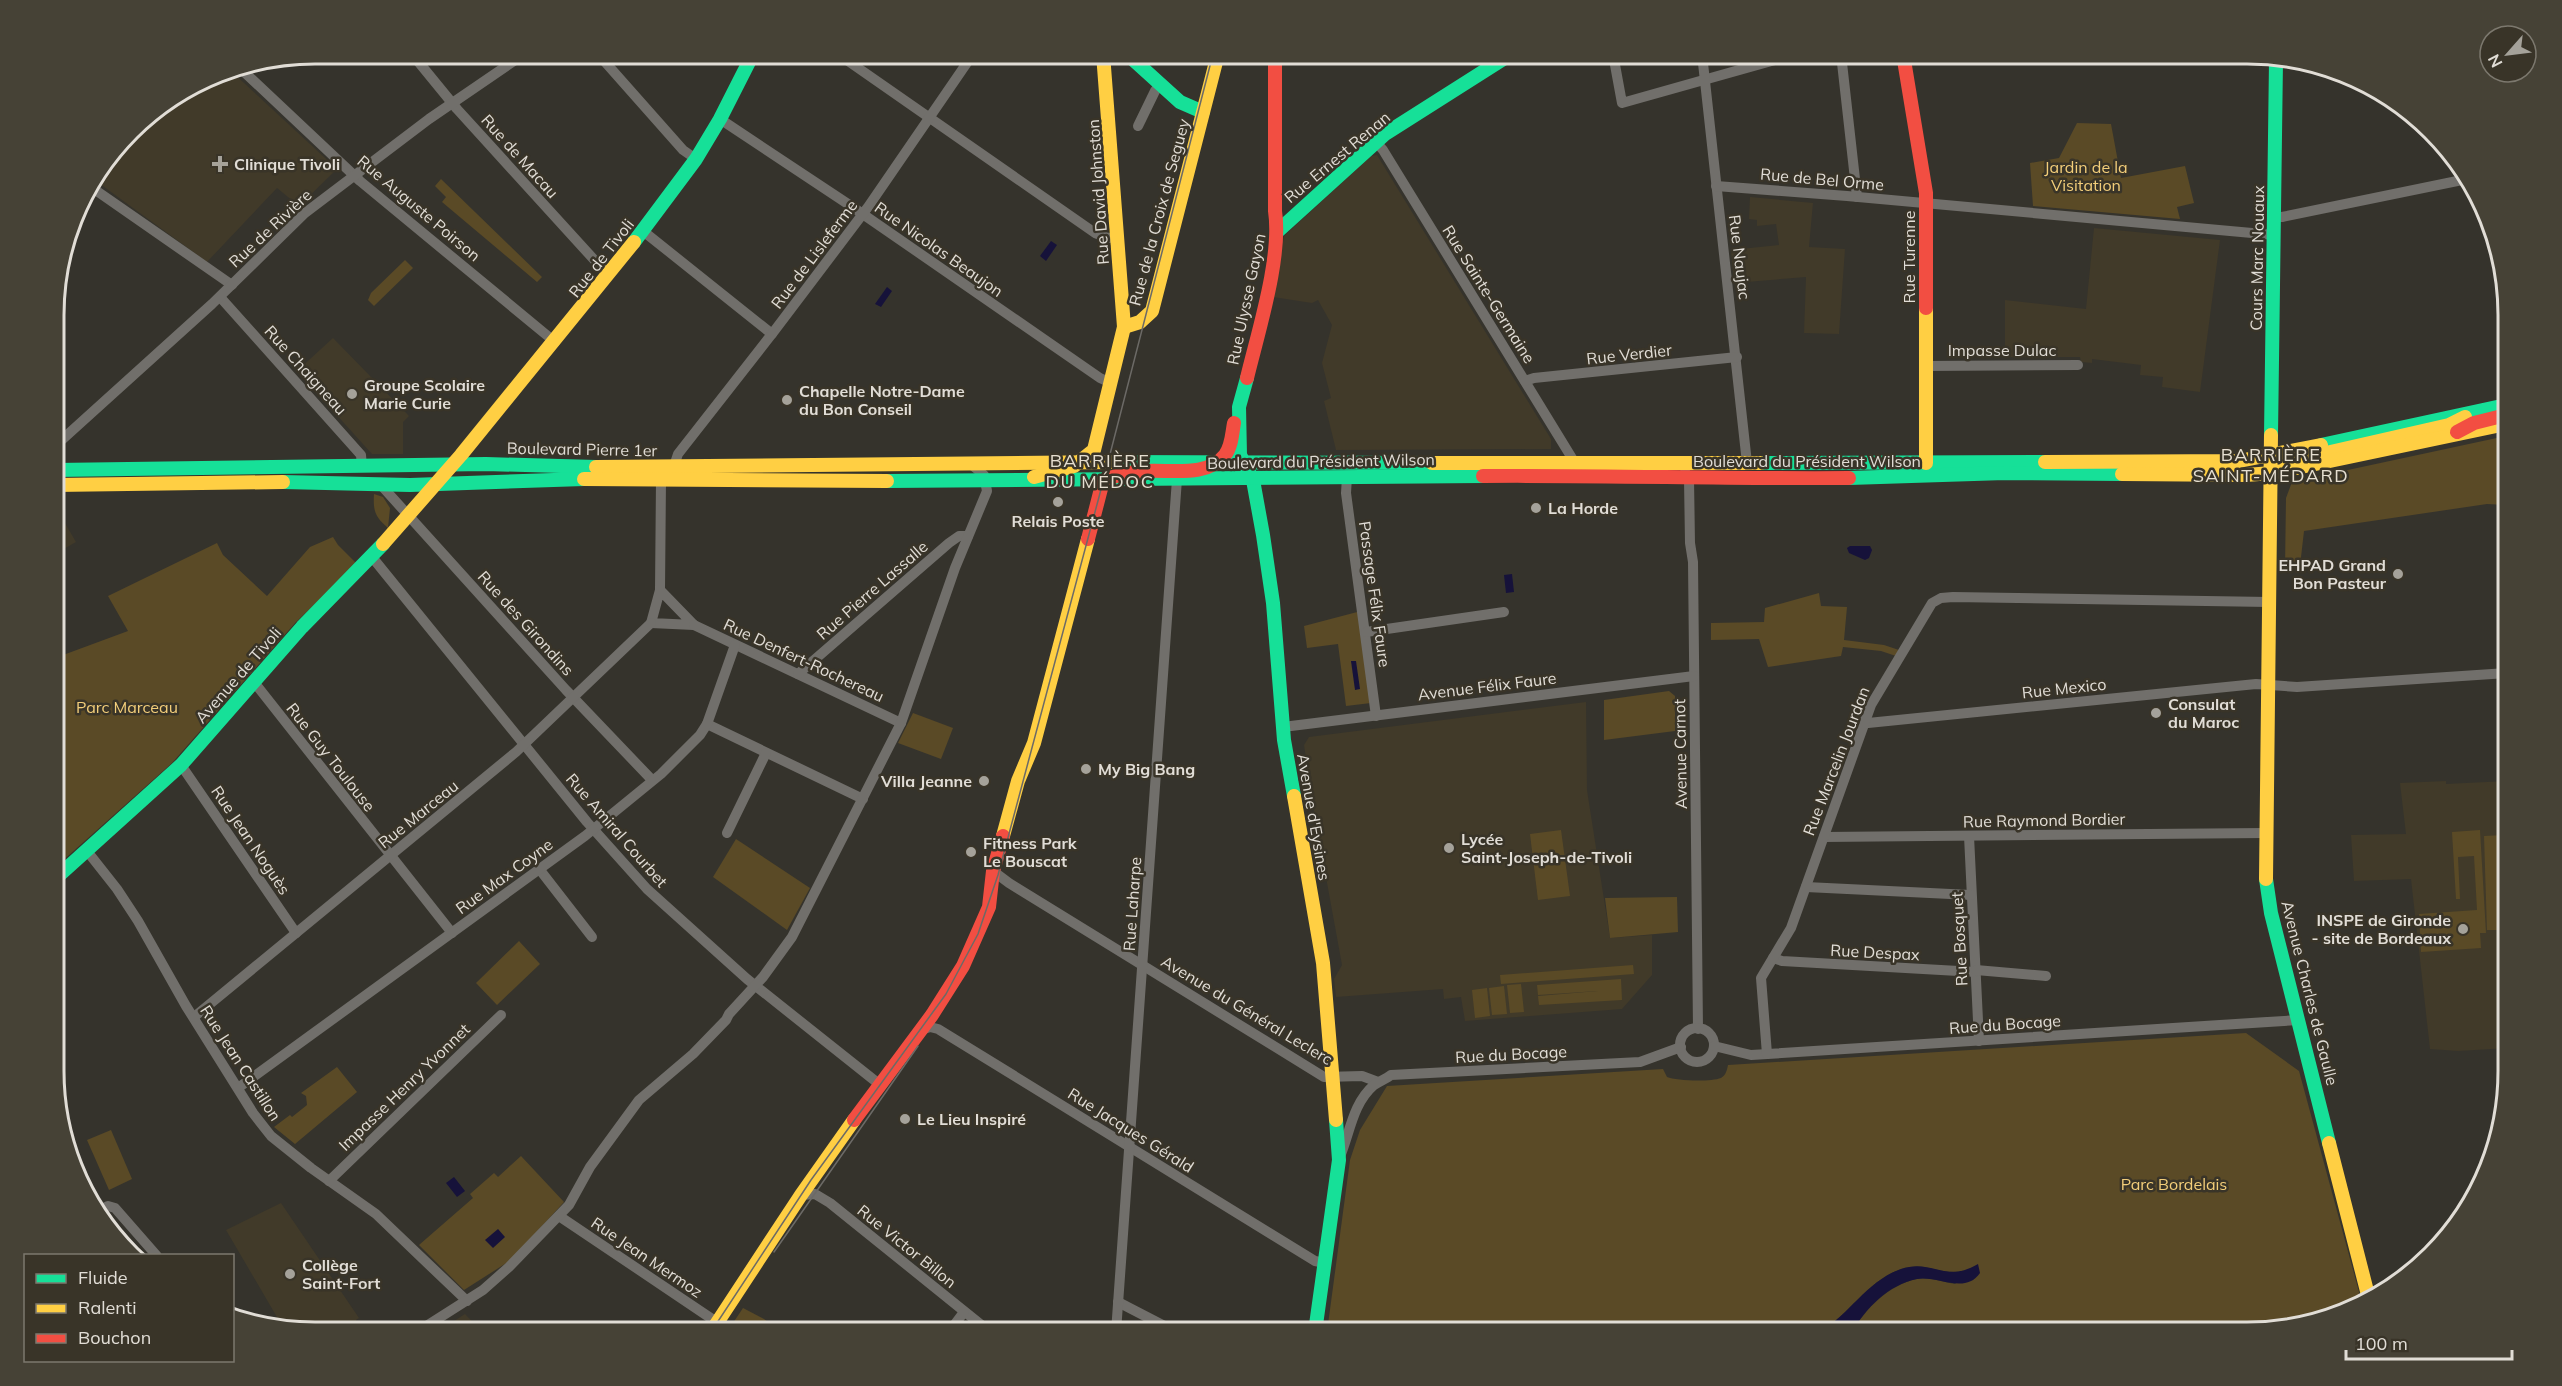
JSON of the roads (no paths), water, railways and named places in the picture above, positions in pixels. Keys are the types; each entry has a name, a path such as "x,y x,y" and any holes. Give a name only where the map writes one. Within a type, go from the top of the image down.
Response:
{"main road":[{"name":"Rue de Tivoli","path":"435,484 555,342 643,231 696,159 720,119 748,64"},
{"name":"Rue David Johnston","path":"1105,64 1124,327"},
{"path":"1138,64 1180,102 1203,112"},
{"name":"Rue de la Croix de Seguey","path":"1094,450 1124,327 1136,325 1152,311 1215,64"},
{"name":"Rue Ulysse Gayon","path":"1217,462 1227,452 1239,407 1262,318 1278,231 1275,211 1275,64"},
{"name":"Rue Ernest Renan","path":"1278,231 1376,142 1496,64"},
{"name":"Rue Turenne","path":"1905,64 1926,203 1926,463"},
{"name":"Cours Marc Nouaux","path":"2272,473 2276,67"},
{"name":"Rue Ulysse Gayon","path":"1239,407 1239,445 1243,462"},
{"name":"Boulevard du Président Wilson","path":"1108,462 1747,464 2239,460 2271,456 2498,407"},
{"path":"2272,473 2304,458 2449,426 2471,414"},
{"path":"2450,436 2474,423 2498,417"},
{"name":"Boulevard du Président Wilson","path":"1103,481 1580,475 1689,479 2005,473 2246,475 2272,473 2498,426"},
{"path":"1013,481 1066,471 1080,463 1094,450 1102,460 1108,462"},
{"name":"Boulevard Pierre 1er","path":"64,468 973,466 1108,462"},
{"path":"719,1322 801,1195 879,1084 921,1030 954,981 974,944 988,907 993,871 1021,771 1034,743 1103,481 1132,472 1190,470 1217,462"},
{"name":"Avenue d'Eysines","path":"1243,462 1253,480 1273,603 1284,727 1323,963 1333,1077 1339,1160 1317,1322"},
{"path":"1253,480 1273,471 1323,470 1373,464"},
{"path":"427,466 435,484"},
{"name":"Avenue Charles de Gaulle","path":"2272,473 2265,833 2268,895 2367,1291"},
{"name":"Boulevard Pierre 1er","path":"64,485 312,481 435,484 582,479 1103,481"},
{"name":"Avenue de Tivoli","path":"64,871 181,765 302,627 372,557 435,484"}],"street":[{"name":"Rue de Macau","path":"420,64 452,103 608,275"},
{"name":"Rue de Rivière","path":"64,438 220,297 305,213 452,103 509,64"},
{"path":"607,64 683,150 696,159"},
{"path":"852,64 1095,233 1108,238 1118,237"},
{"name":"Rue de Lisleferme","path":"674,466 674,460 678,454 862,214 966,64"},
{"path":"1615,64 1622,103 1761,64"},
{"name":"Rue Naujac","path":"1703,64 1747,464"},
{"path":"1842,64 1857,197"},
{"name":"Rue Auguste Poirson","path":"247,74 354,175 555,342"},
{"path":"1138,126 1160,84"},
{"name":"Rue Nicolas Beaujon","path":"720,119 1100,378 1111,383"},
{"name":"Rue Sainte-Germaine","path":"1376,142 1575,464"},
{"path":"2274,217 2458,180"},
{"name":"Rue de Bel Orme","path":"1716,186 2274,235"},
{"path":"97,191 232,285"},
{"path":"643,231 772,334"},
{"name":"Rue Chaigneau","path":"220,297 361,455 362,467"},
{"name":"Rue Verdier","path":"1525,381 1534,378 1737,357"},
{"name":"Impasse Dulac","path":"1925,366 2078,365"},
{"path":"1679,463 1689,479"},
{"path":"1832,478 1904,471 1926,463"},
{"path":"433,1322 466,1301 509,1267 559,1216 569,1205 590,1167 639,1100 693,1054 756,984 792,937 901,723 923,657 987,491 984,476 973,466"},
{"name":"Passage Félix Faure","path":"1347,477 1346,493 1376,716"},
{"name":"Rue Laharpe","path":"1117,1322 1177,479"},
{"name":"Avenue Carnot","path":"1689,479 1698,1029"},
{"path":"661,480 660,590 651,623 694,625"},
{"name":"Rue des Girondins","path":"380,484 652,780"},
{"name":"Rue Pierre Lassalle","path":"798,674 949,543 959,537 968,536"},
{"name":"Rue Amiral Courbet","path":"372,557 593,829 647,889 756,984 879,1084"},
{"path":"660,590 694,625"},
{"name":"Rue Marcelin Jourdan","path":"1767,1054 1761,978 1787,936 1864,721 1878,691 1932,603 1941,598 2269,602"},
{"path":"1366,632 1504,612"},
{"name":"Rue Marceau","path":"194,1017 525,745 651,623"},
{"name":"Rue Denfert-Rochereau","path":"694,625 901,723"},
{"name":"Rue Max Coyne","path":"238,1088 540,870 593,829 686,750 707,724 735,645"},
{"name":"Rue Mexico","path":"1864,721 1868,723 2256,684 2297,687 2498,674"},
{"name":"Avenue Félix Faure","path":"1284,727 1694,676"},
{"name":"Rue Guy Toulouse","path":"254,682 452,933"},
{"path":"707,724 863,799"},
{"path":"727,833 766,753"},
{"name":"Rue Jean Noguès","path":"181,765 296,933"},
{"name":"Rue Raymond Bordier","path":"1824,837 2265,833"},
{"name":"Rue Bosquet","path":"1969,836 1979,1041"},
{"name":"Rue Jean Castillon","path":"87,851 117,889 138,921 194,1017 271,1136 376,1214 466,1301"},
{"path":"540,870 592,938"},
{"name":"Avenue du Général Leclerc","path":"993,871 1324,1077 1333,1077"},
{"path":"1806,887 1971,895"},
{"name":"Rue Despax","path":"1773,958 1782,962 2046,976"},
{"name":"Impasse Henry Yvonnet","path":"329,1181 501,1015"},
{"name":"Rue du Bocage","path":"1714,1046 1742,1054 1767,1054 2298,1020"},
{"name":"Rue Jacques Gérald","path":"921,1030 930,1027 938,1029 1314,1261 1325,1263"},
{"path":"1698,1029 1711,1036 1714,1046 1707,1059 1697,1062 1688,1059 1681,1047 1681,1042 1687,1032 1698,1029"},
{"name":"Rue du Bocage","path":"1333,1077 1362,1076 1378,1082 1391,1075 1640,1062 1681,1047"},
{"name":"Avenue d'Eysines","path":"1339,1160 1352,1121 1363,1099 1378,1082"},
{"name":"Rue Victor Billon","path":"801,1195 815,1194 831,1203 977,1322"},
{"path":"105,1207 115,1208 155,1254"},
{"name":"Rue Jean Mermoz","path":"559,1216 707,1322"},
{"path":"1119,1302 1157,1322"},
{"path":"956,1322 964,1312"}],"tram line":[{"path":"718,1322 811,1180 946,994 978,934 998,875 1099,497 1210,64"},
{"path":"774,1252 918,1046"}],"place":[{"name":"Clinique Tivoli","path":"220,164"},
{"name":"Groupe Scolaire Marie Curie","path":"352,394"},
{"name":"Chapelle Notre-Dame du Bon Conseil","path":"787,400"},
{"name":"Relais Poste","path":"1058,502"},
{"name":"La Horde","path":"1536,508"},
{"name":"EHPAD Grand Bon Pasteur","path":"2398,574"},
{"name":"Consulat du Maroc","path":"2156,713"},
{"name":"My Big Bang","path":"1086,769"},
{"name":"Villa Jeanne","path":"984,781"},
{"name":"Lycée Saint-Joseph-de-Tivoli","path":"1449,848"},
{"name":"Fitness Park Le Bouscat","path":"971,852"},
{"name":"INSPE de Gironde - site de Bordeaux","path":"2463,929"},
{"name":"Le Lieu Inspiré","path":"905,1119"},
{"name":"Collège Saint-Fort","path":"290,1274"}],"district":[{"name":"BARRIÈRE SAINT-MÉDARD","path":"2271,464"},
{"name":"BARRIÈRE DU MÉDOC","path":"1100,470"}],"park label":[{"name":"Jardin de la Visitation","path":"2086,176"},
{"name":"Parc Marceau","path":"127,707"},
{"name":"Parc Bordelais","path":"2174,1184"}]}
